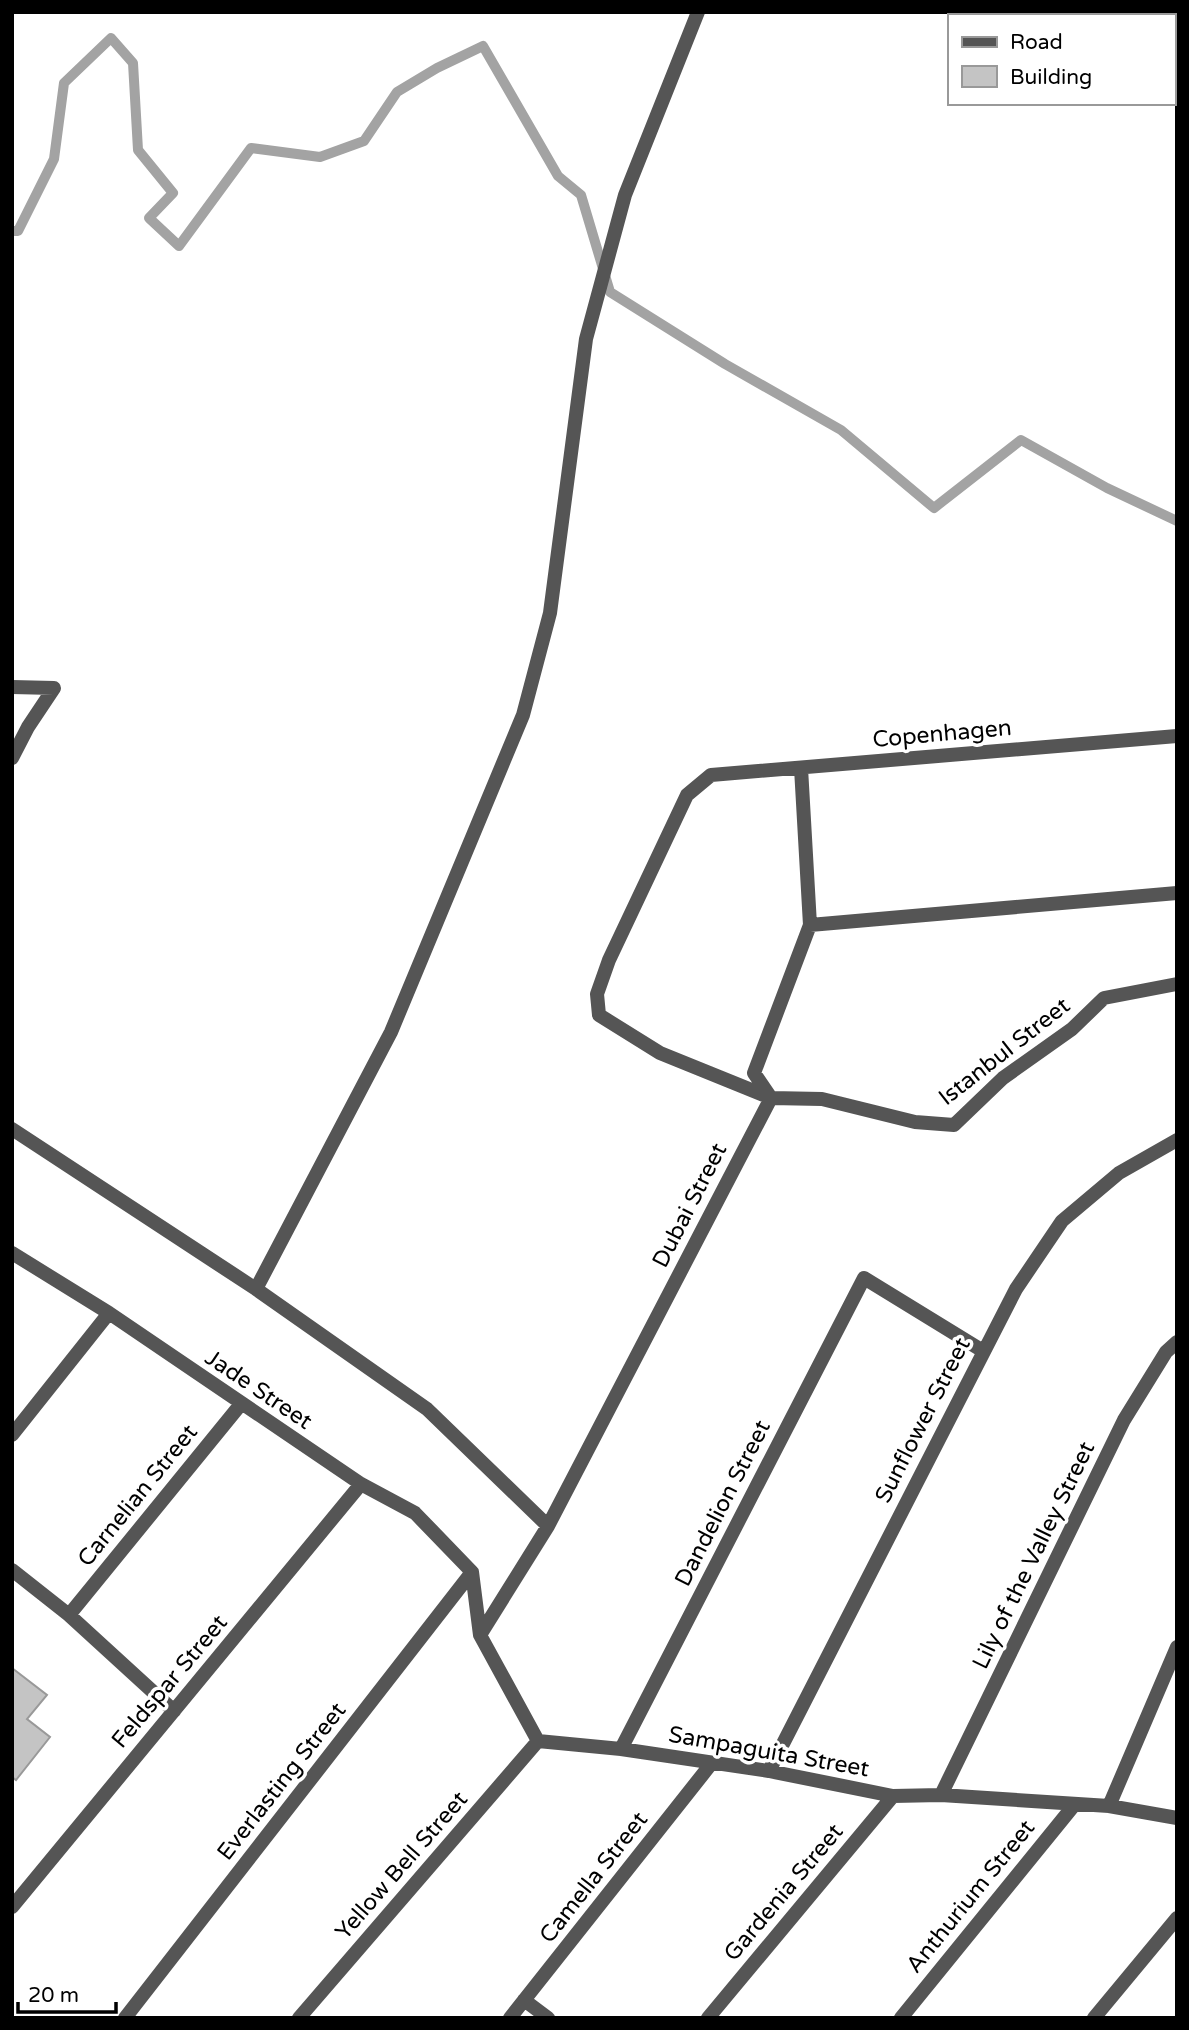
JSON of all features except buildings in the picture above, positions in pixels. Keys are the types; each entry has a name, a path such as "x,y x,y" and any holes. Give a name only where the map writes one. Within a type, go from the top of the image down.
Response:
{"street":[{"path":"256,1289 391,1032 523,715 550,613 586,338 625,195 698,12"},
{"path":"12,687 54,688 28,727 12,758"},
{"name":"Copenhagen","path":"710,775 1177,736"},
{"path":"771,1098 754,1073 810,925 801,768"},
{"name":"Istanbul Street","path":"710,775 687,795 609,960 597,994 599,1015 660,1054 771,1098 822,1099 915,1122 954,1125 1003,1078 1072,1029 1104,998 1177,984"},
{"path":"810,925 1177,893"},
{"name":"Dubai Street","path":"480,1635 548,1526 771,1098"},
{"path":"12,1129 256,1289 427,1409 548,1526"},
{"name":"Sunflower Street","path":"769,1771 1016,1289 1062,1221 1119,1174 1177,1140"},
{"name":"Jade Street","path":"12,1253 109,1313 361,1484 415,1513 472,1572"},
{"name":"Dandelion Street","path":"621,1749 864,1278 983,1351"},
{"path":"12,1435 109,1313"},
{"name":"Lily of the Valley Street","path":"941,1795 1124,1420 1166,1352 1177,1342"},
{"name":"Carnelian Street","path":"69,1615 241,1404"},
{"name":"Feldspar Street","path":"13,1906 361,1484"},
{"path":"12,1570 69,1615 174,1711"},
{"path":"472,1572 480,1635 538,1741"},
{"name":"Everlasting Street","path":"125,2018 472,1572"},
{"path":"1109,1806 1175,1652"},
{"name":"Sampaguita Street","path":"538,1741 621,1749 769,1771 893,1796 941,1795 1109,1806 1177,1818"},
{"name":"Yellow Bell Street","path":"299,2018 538,1741"},
{"name":"Camella Street","path":"510,2018 711,1764"},
{"name":"Gardenia Street","path":"708,2018 893,1796"},
{"name":"Anthurium Street","path":"901,2018 1075,1804"},
{"path":"1094,2018 1177,1917"},
{"path":"524,2000 548,2018"}],"waterway":[{"path":"12,231 18,231 54,159 64,83 111,38 133,63 138,150 173,193 149,218 179,246 251,148 320,157 364,141 397,92 437,68 483,46 558,176 581,195 610,292 725,364 841,430 934,508 1021,440 1107,488 1177,521"}]}
